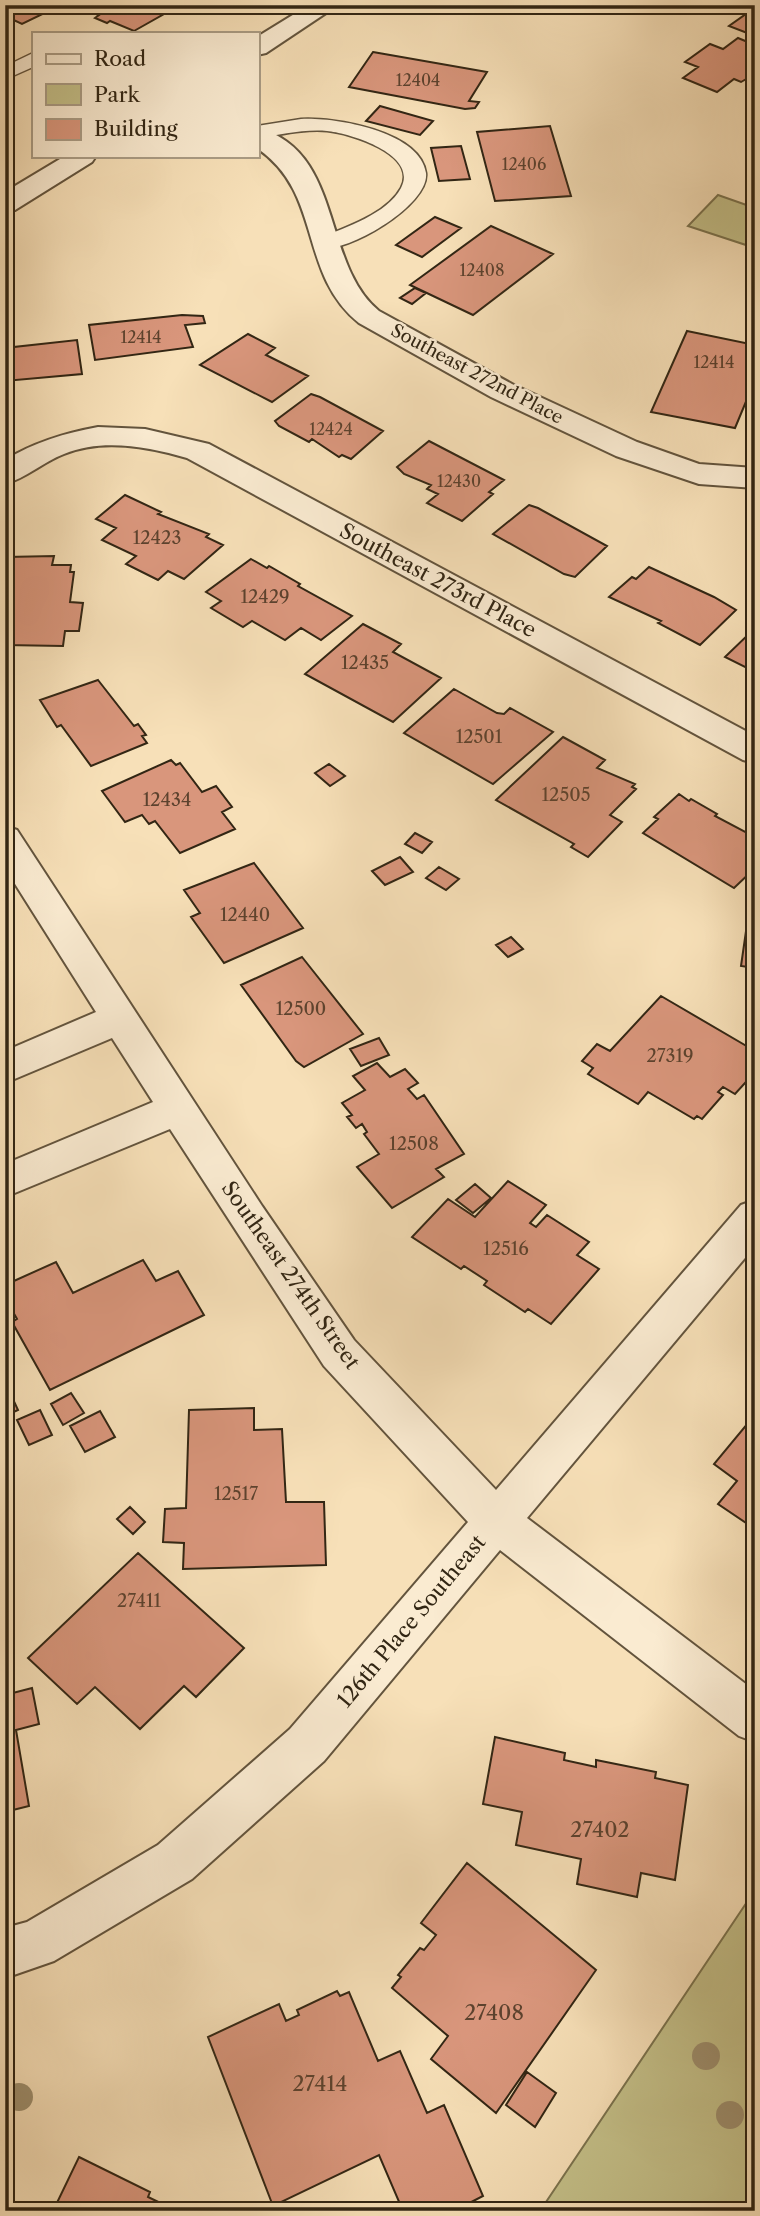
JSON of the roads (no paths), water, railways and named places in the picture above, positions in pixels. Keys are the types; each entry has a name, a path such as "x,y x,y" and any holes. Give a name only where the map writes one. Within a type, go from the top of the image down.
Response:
{"street":[{"path":"259,47 326,5"},
{"name":"Southeast 272nd Place","path":"259,135 302,172 337,275 352,302 398,335 615,445 695,473 755,478"},
{"path":"5,204 80,158"},
{"name":"Southeast 273rd Place","path":"5,474 28,458 62,444 113,433 153,438 198,451 755,751"},
{"name":"Southeast 274th Street","path":"5,839 340,1353 495,1520 755,1720"},
{"path":"5,1068 120,1018"},
{"path":"5,1181 179,1108"},
{"name":"126th Place Southeast","path":"5,1953 37,1944 185,1853 307,1745 495,1520 755,1217"}],"lane":[{"path":"259,134 326,124 381,138 404,152 413,167 413,185 401,203 370,224 328,243"}]}
